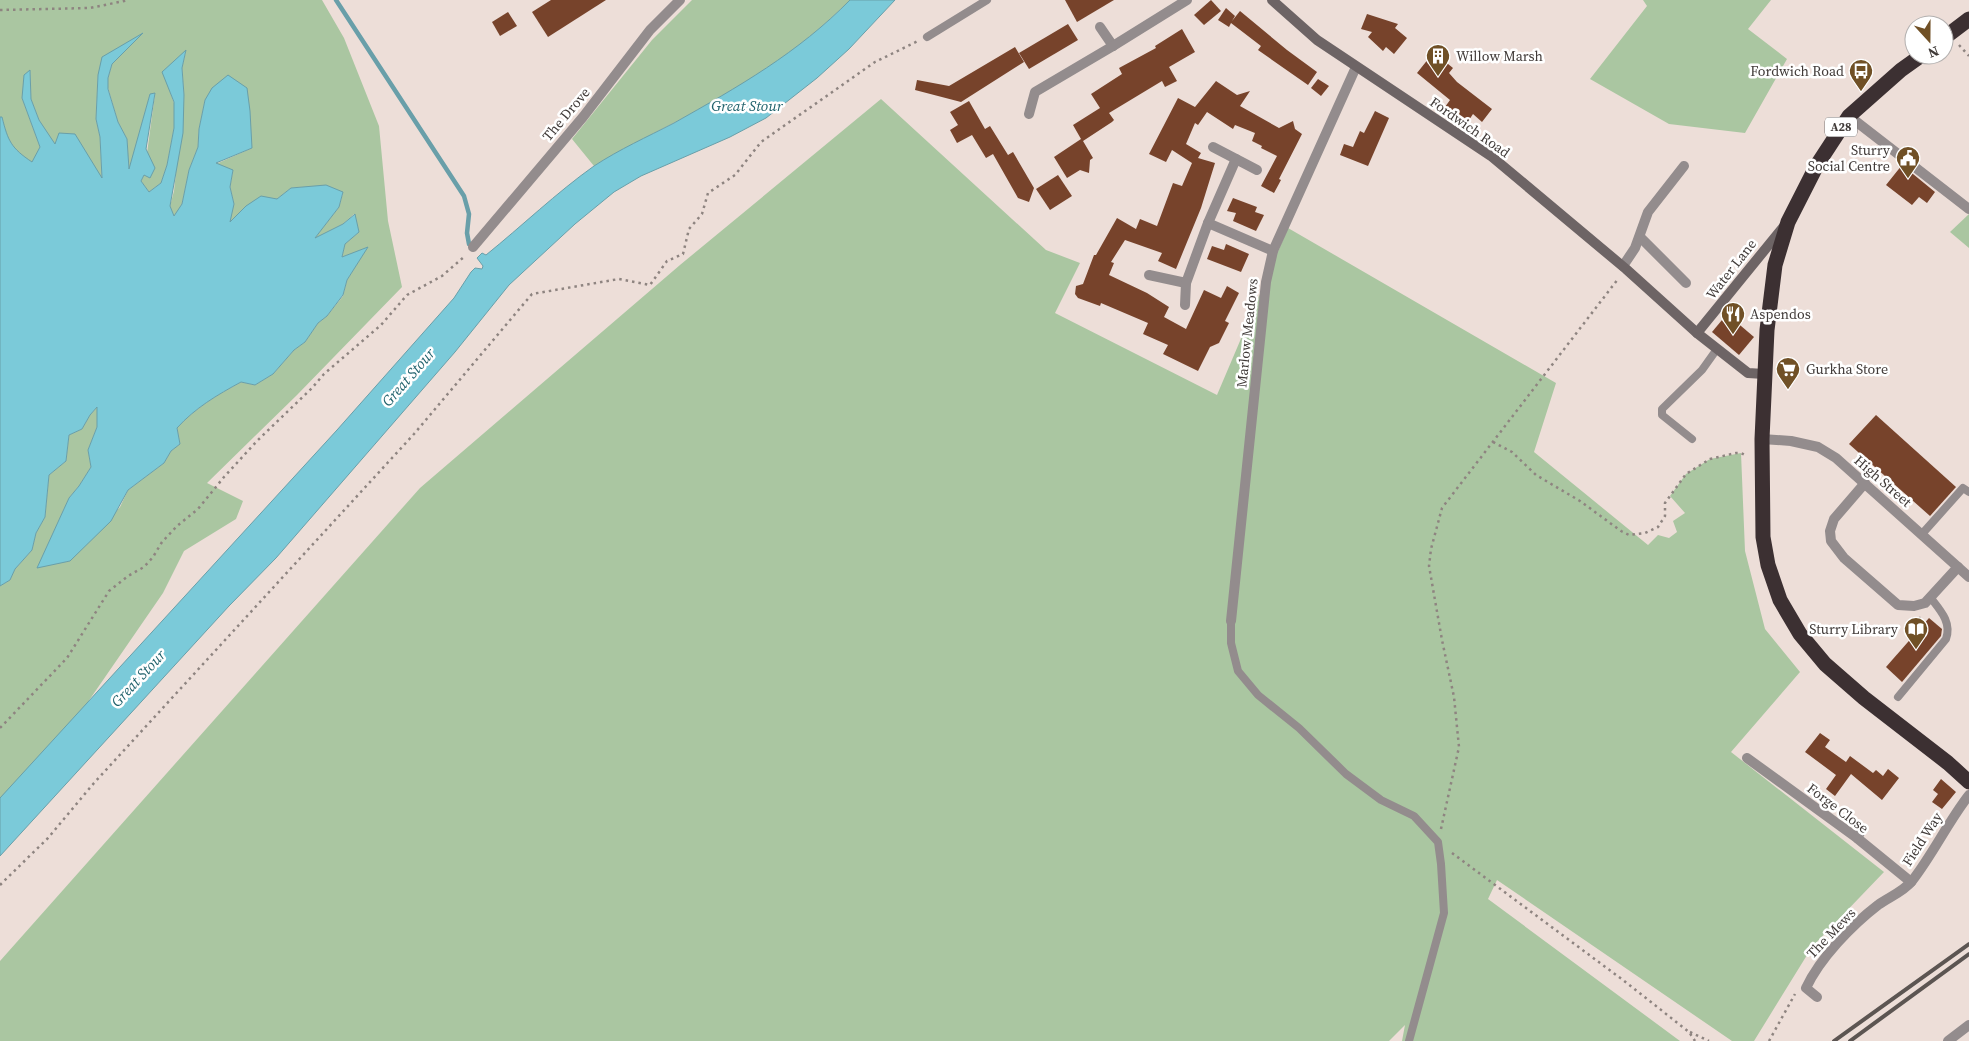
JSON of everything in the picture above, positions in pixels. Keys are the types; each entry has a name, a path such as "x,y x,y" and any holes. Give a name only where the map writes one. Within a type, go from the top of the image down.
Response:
{"highway":[{"path":"1954,30 1969,19"},
{"name":"A28","path":"1908,65 1849,116 1817,164 1788,222 1775,265 1767,330 1762,439 1763,537 1768,565 1780,600 1800,634 1825,664 1864,698 1948,763 1969,782"}],"street":[{"name":"The Drove","path":"473,247 583,117 650,30 680,0"},
{"path":"1029,114 1035,92 1186,0"},
{"name":"Fordwich Road","path":"1272,0 1317,40 1491,156 1625,268 1697,333 1748,373 1764,374"},
{"path":"1100,27 1113,46"},
{"name":"Marlow Meadows","path":"1231,620 1266,282 1273,251 1356,67"},
{"path":"1849,116 1969,209"},
{"path":"1213,147 1257,170"},
{"path":"1185,305 1186,284 1208,223 1236,159"},
{"path":"1625,268 1640,237 1648,212 1684,166"},
{"name":"Water Lane","path":"1697,333 1770,241 1788,222"},
{"path":"1208,223 1273,251"},
{"path":"1640,237 1686,283"},
{"path":"1149,275 1186,284"},
{"name":"High Street","path":"1762,439 1791,441 1818,447 1836,458 1969,577"},
{"path":"1865,483 1834,519 1830,531 1831,541 1844,558 1898,605 1914,606 1925,603 1958,568"},
{"name":"Forge Close","path":"1747,758 1856,838 1911,882"},
{"name":"Field Way","path":"1895,895 1911,882 1969,795"},
{"path":"1856,838 1862,829"},
{"name":"The Mews","path":"1817,997 1806,988 1813,973 1850,931 1878,906 1895,895"},
{"path":"1948,1041 1969,1025"}],"lane":[{"path":"927,37 987,0"},
{"path":"1692,439 1660,412 1702,370 1717,349"},
{"path":"1922,534 1963,488 1969,492"},
{"path":"1898,697 1946,639 1949,632 1948,624 1942,612 1930,598"},
{"path":"1231,620 1231,643 1238,672 1258,695 1299,728 1346,774 1381,800 1414,816 1438,842 1444,913 1410,1041"}],"path":[{"path":"0,10 90,8 129,0"},
{"path":"0,885 48,838 94,784 408,441 532,294 619,279 650,285 667,261 683,254 689,229 702,214 708,193 734,175 761,142 875,62 927,37"},
{"path":"0,728 67,658 109,591 128,576 144,567 162,542 177,526 198,509 257,441 324,374 381,325 407,295 442,276 473,247"},
{"path":"1625,268 1442,508 1431,549 1429,566 1454,696 1459,748 1438,842 1623,980 1689,1032 1708,1041"},
{"path":"1493,442 1512,452 1536,475 1580,501 1621,531 1630,535 1645,533 1658,527 1665,516 1665,503 1686,474 1710,459 1741,453 1763,466"},
{"path":"1689,1032 1695,1041"}],"green space":[{"path":"0,0 322,0 344,38 379,126 388,221 402,287 297,395 207,483 243,501 236,519 184,551 163,593 70,728 0,805 0,586 10,580 15,569 32,550 36,533 45,517 49,475 66,461 69,435 82,429 98,406 97,427 88,450 91,467 69,498 38,567 70,561 120,507 128,490 164,463 171,451 180,444 177,428 191,414 241,382 255,385 273,374 294,350 305,342 318,323 327,316 343,296 347,280 367,248 342,257 345,244 359,232 354,214 343,224 314,239 339,207 343,193 326,186 291,188 277,199 246,206 229,223 234,204 230,187 233,171 216,164 252,148 205,100 199,129 198,147 189,170 182,204 174,217 170,206 174,191 184,95 182,68 186,51 163,72 174,103 174,128 167,165 161,183 149,192 141,181 144,175 155,94 150,94 129,171 127,139 118,122 108,88 108,78 112,64 141,35 98,75 96,119 100,137 102,179 55,145 39,120 31,99 30,71 22,98 40,147 32,163 11,144 2,117 0,117"},
{"path":"692,0 850,0 802,43 750,80 706,106 594,166 572,139 652,40"},
{"path":"1643,0 1771,0 1748,29 1787,59 1745,133 1669,124 1590,79 1647,6"},
{"path":"881,99 1046,250 1080,263 1055,313 1217,395 1288,228 1556,383 1534,452 1648,545 1658,535 1669,538 1677,532 1673,521 1685,513 1670,496 1686,474 1710,459 1741,453 1745,551 1765,629 1800,672 1731,752 1884,872 1812,947 1754,1041 1732,1041 1497,880 1488,899 1680,1041 1402,1041 1405,1025 1389,1041 0,1041 0,961 420,488 680,265"},
{"path":"1969,214 1969,248 1950,232"}],"water":[{"name":"Great Stour","path":"850,0 895,0 849,49 817,78 766,118 730,137 641,176 614,192 575,224 509,285 455,352 276,558 229,606 0,856 0,798 337,430 454,298 471,272 475,268 482,269 483,266 477,258 482,253 486,255 566,187 594,166 698,110 766,68 810,37"},
{"path":"143,33 112,64 108,78 108,89 118,122 127,139 129,169 150,94 155,93 146,149 155,168 150,178 144,175 141,181 149,192 161,183 167,165 174,128 174,102 162,72 186,50 182,68 184,95 183,133 170,206 174,216 182,204 189,170 198,147 199,129 205,100 212,88 228,75 247,88 252,148 216,163 233,170 230,187 234,204 230,222 246,206 261,196 277,199 291,188 326,185 343,192 339,207 315,238 343,224 355,214 359,232 345,244 342,257 368,247 347,280 343,295 327,316 318,323 305,342 294,350 273,374 255,385 241,382 191,414 177,428 180,444 171,451 164,463 128,490 111,521 70,561 37,568 69,498 91,467 88,450 97,427 97,407 82,429 69,435 66,461 49,475 45,517 36,533 32,550 15,569 10,580 0,586 0,117 2,117 11,143 32,162 40,147 22,98 24,75 30,70 31,99 39,120 55,144 59,133 75,134 102,178 100,137 96,119 98,75 102,57"}],"building":[{"path":"551,0 606,0 548,37 532,12"},
{"path":"1065,0 1114,0 1077,22"},
{"path":"1211,0 1221,11 1204,25 1194,15"},
{"path":"1226,8 1235,16 1232,21 1240,11 1317,72 1308,85 1258,50 1261,46 1231,23 1229,27 1218,20"},
{"path":"508,12 517,26 500,36 492,22"},
{"path":"1367,14 1398,24 1395,28 1407,38 1394,54 1386,47 1383,51 1368,37 1372,32 1361,29"},
{"path":"1068,24 1078,40 1029,69 1019,53"},
{"path":"1182,29 1195,52 1169,67 1177,81 1165,87 1162,81 1109,113 1114,120 1083,141 1093,158 1090,160 1089,173 1080,170 1067,178 1054,157 1081,139 1073,125 1100,108 1091,94 1122,74 1119,68 1156,48 1155,46"},
{"path":"1015,47 1024,62 961,102 915,90 917,80 949,86"},
{"path":"1437,55 1453,68 1449,73 1457,82 1492,109 1482,122 1473,114 1469,120 1466,117 1463,121 1445,107 1450,100 1417,73 1429,58 1432,61"},
{"path":"1318,79 1329,86 1321,96 1311,88"},
{"path":"1216,81 1237,95 1250,91 1240,106 1279,128 1293,121 1295,129 1302,134 1274,193 1261,186 1277,156 1252,141 1255,133 1235,125 1233,129 1207,112 1198,125 1195,123 1186,144 1201,153 1198,158 1215,163 1201,208 1176,269 1158,261 1162,253 1125,240 1111,262 1114,263 1109,275 1147,293 1169,307 1164,317 1186,329 1204,290 1221,298 1227,286 1239,293 1225,321 1229,323 1219,343 1210,347 1198,371 1163,354 1168,345 1143,334 1148,323 1101,303 1100,306 1078,298 1075,294 1076,286 1083,284 1094,255 1096,255 1117,218 1136,229 1140,219 1157,226 1173,183 1182,186 1192,163 1172,150 1166,162 1149,154 1178,98 1195,107"},
{"path":"969,101 985,129 990,126 1008,155 1013,152 1034,188 1029,202 1018,198 993,154 986,158 972,135 957,143 950,130 958,125 950,112"},
{"path":"1375,111 1389,118 1368,166 1340,155 1344,144 1353,147 1360,131 1364,133"},
{"name":"Sturry Social Centre","path":"1902,165 1935,192 1927,203 1919,197 1912,205 1886,185"},
{"path":"1058,175 1072,196 1050,210 1036,189"},
{"path":"1233,198 1257,207 1255,212 1264,215 1256,231 1233,221 1236,213 1227,211"},
{"path":"1226,244 1249,254 1241,272 1207,259 1212,246 1224,250"},
{"name":"Aspendos","path":"1727,314 1754,337 1739,355 1712,332"},
{"path":"1876,415 1956,487 1930,516 1849,444"},
{"name":"Sturry Library","path":"1929,618 1942,629 1941,636 1902,682 1886,667"},
{"path":"1820,733 1830,740 1825,747 1846,762 1850,756 1873,773 1876,770 1883,776 1888,769 1899,778 1882,800 1851,774 1835,796 1826,789 1836,775 1805,752"},
{"path":"1941,779 1956,792 1942,809 1932,802 1938,794 1933,790"}],"waterway":[{"path":"336,0 464,196 469,214 467,233 469,244"}],"railway":[{"path":"1834,1041 1969,944"},
{"path":"1850,1041 1969,954"}],"place":[{"name":"Willow Marsh","path":"1438,77"},
{"name":"Fordwich Road","path":"1861,92"},
{"name":"Sturry Social Centre","path":"1908,179"},
{"name":"Aspendos","path":"1733,335"},
{"name":"Gurkha Store","path":"1788,390"},
{"name":"Sturry Library","path":"1916,650"}]}
